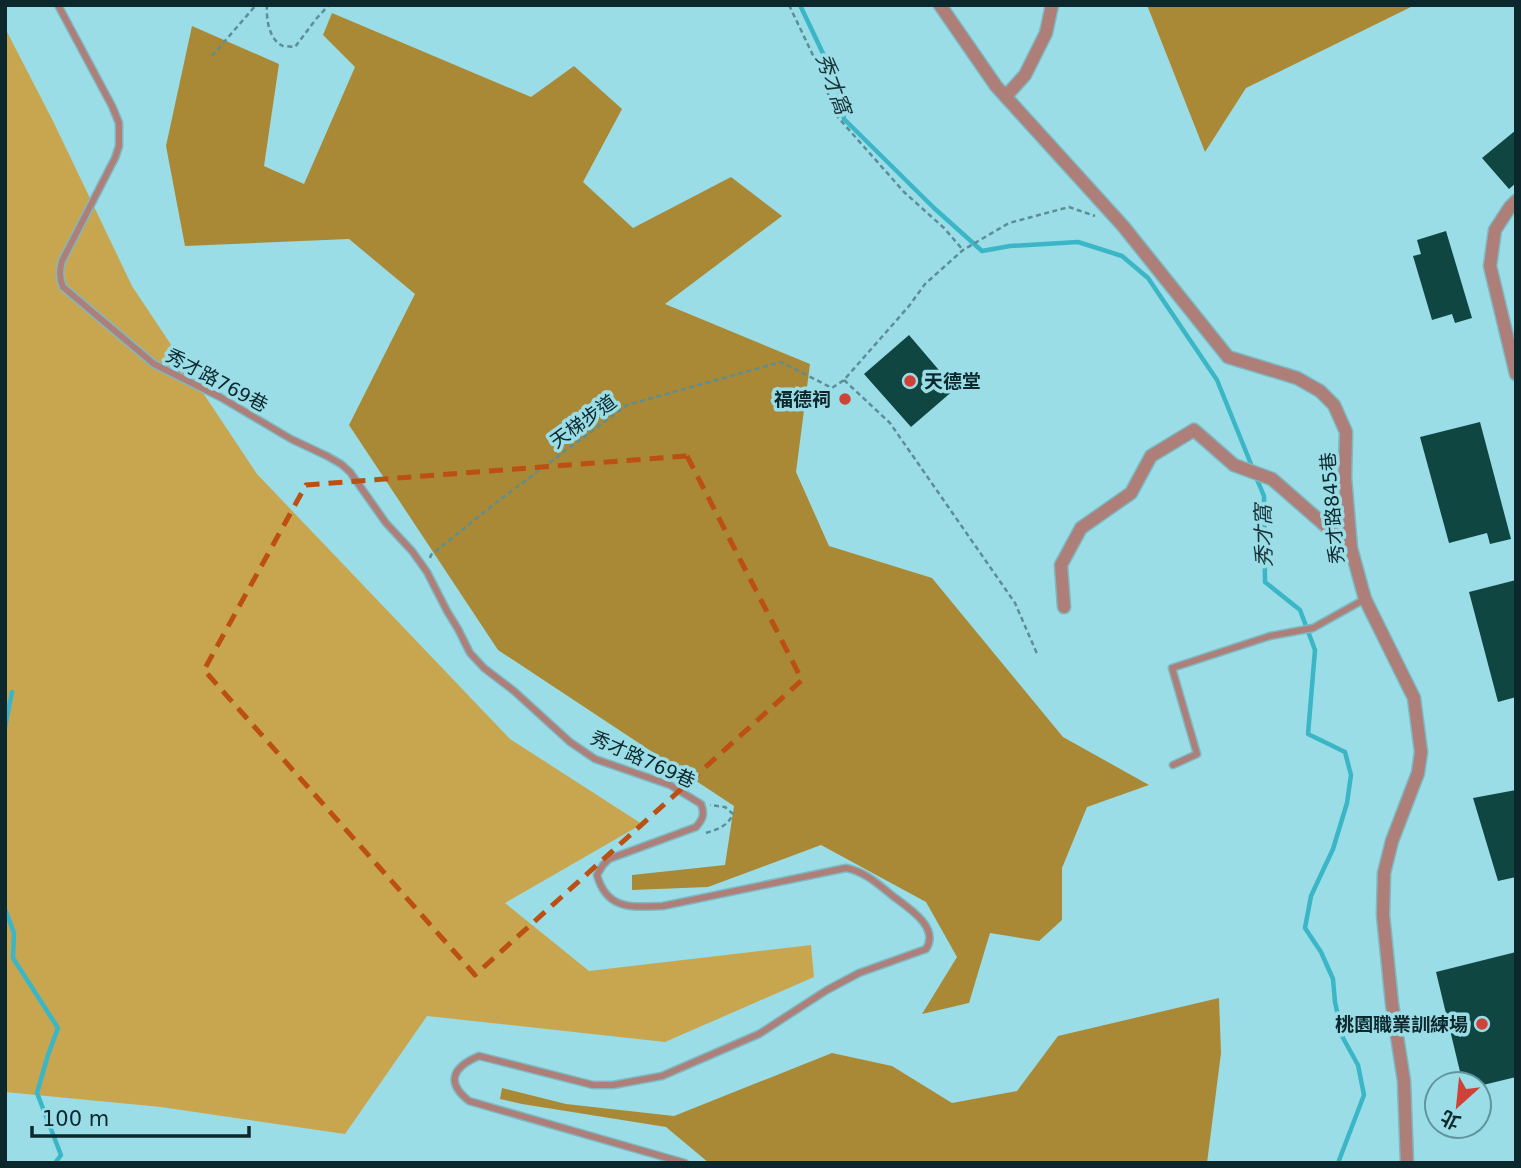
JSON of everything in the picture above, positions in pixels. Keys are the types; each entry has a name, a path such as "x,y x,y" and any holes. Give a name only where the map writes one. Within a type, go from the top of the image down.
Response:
{"street":[{"name":"秀才路845巷","path":"940,5 996,86 1123,226 1228,358 1297,378 1320,391 1334,405 1346,432 1345,477 1351,548 1364,598 1414,698 1421,752 1418,773 1392,841 1384,873 1383,915 1392,1004 1404,1081 1407,1163"},
{"path":"1006,96 1025,75 1046,33 1052,5"},
{"path":"1516,201 1495,230 1490,266 1516,374"},
{"path":"1064,607 1061,565 1081,528 1130,493 1151,456 1194,430 1234,465 1272,479 1351,548"}],"lane":[{"name":"秀才路769巷","path":"58,5 112,106 120,130 115,158 62,261 59,270 62,287 155,364 341,464 427,572 470,653 484,668 595,760 670,785 701,804 704,815 696,827 609,859 597,875 606,895 625,906 663,906 846,868 867,875 915,913 926,926 929,944 919,953 859,974 827,990 759,1034 662,1076 613,1085 593,1085 479,1056 460,1066 455,1075 453,1081 456,1087 469,1101 685,1163"},
{"path":"1173,765 1197,754 1172,668 1270,636 1313,628 1364,598"}],"path":[{"path":"212,56 256,5"},
{"path":"267,5 268,23 273,37 284,46 295,47 329,5"},
{"path":"789,5 820,70 835,114 904,192 944,228 963,250"},
{"path":"1038,656 1015,603 890,423 844,380 925,284 963,250 1009,223 1069,207 1101,218"},
{"name":"天梯步道","path":"427,572 431,555 498,501 627,405 781,362 832,388 844,380"}],"highlighted area":[{"path":"687,456 802,680 475,975 204,670 306,485"}],"shaded area":[{"path":"1147,5 1415,5 1246,88 1205,152"},
{"path":"332,13 531,97 574,66 622,109 583,182 633,228 731,177 782,216 665,304 810,364 796,472 829,546 932,578 1063,737 1149,785 1087,807 1062,868 1062,920 1039,941 990,933 969,1003 922,1014 957,957 926,902 821,845 708,887 632,890 632,875 725,865 734,806 498,650 349,425 415,294 349,239 185,246 166,146 192,26 279,64 264,166 304,184 355,67 323,35"},
{"path":"5,28 132,286 257,474 510,739 642,824 505,903 589,971 811,945 814,977 665,1042 427,1016 345,1134 161,1107 5,1092"},
{"path":"1219,998 1221,1053 1207,1163 709,1163 666,1127 500,1099 502,1088 566,1104 674,1116 832,1053 892,1066 952,1103 1017,1091 1058,1036"}],"building":[{"path":"1516,130 1516,183 1509,189 1482,158"},
{"path":"1446,231 1472,318 1455,323 1452,314 1432,320 1413,256 1421,254 1417,240"},
{"name":"天德堂","path":"909,335 955,389 911,427 864,374"},
{"path":"1480,422 1511,539 1490,544 1487,533 1449,543 1420,437"},
{"path":"1516,580 1516,697 1498,702 1469,592"},
{"path":"1516,790 1516,877 1498,881 1473,798"},
{"name":"桃園職業訓練場","path":"1516,952 1516,1077 1493,1083 1493,1070 1460,1070 1436,972"}],"waterway":[{"name":"秀才窩","path":"800,5 838,85 844,119 934,208 982,251 1010,246 1078,242 1122,256 1148,278 1217,380 1253,469"},
{"name":"秀才窩","path":"1256,477 1264,496 1265,582 1300,610 1315,650 1308,734 1345,752 1351,775 1347,803 1333,849 1311,896 1305,928 1321,952 1333,979 1343,1038 1358,1065 1364,1095 1338,1163"},
{"path":"5,727 12,692"},
{"path":"5,909 14,933 13,958 58,1028 37,1093 61,1155 55,1163"}],"place":[{"name":"天德堂","path":"910,381"},
{"name":"福德祠","path":"845,399"},
{"name":"桃園職業訓練場","path":"1482,1024"}]}
